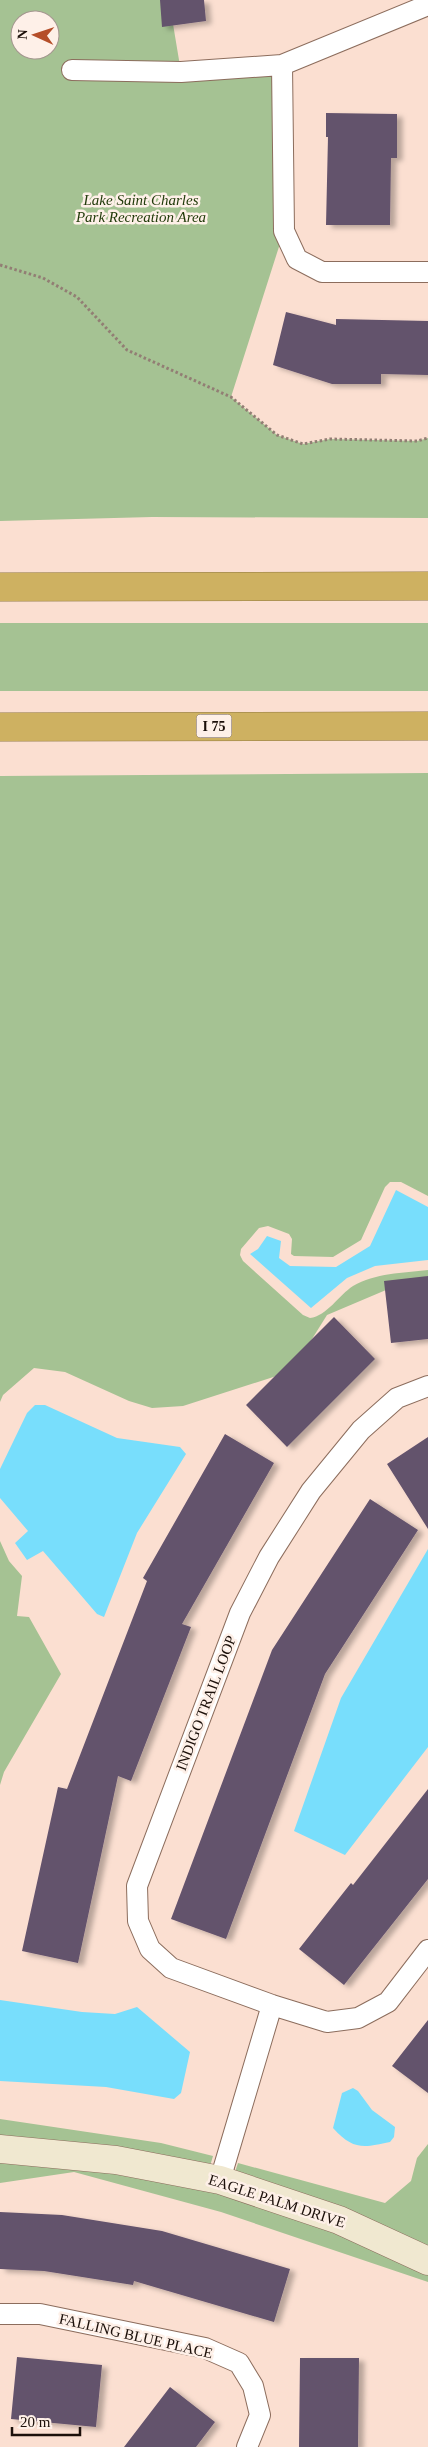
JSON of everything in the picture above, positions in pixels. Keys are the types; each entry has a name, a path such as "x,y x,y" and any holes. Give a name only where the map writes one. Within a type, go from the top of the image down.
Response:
{"highway":[{"path":"0,587 428,586"},
{"name":"I 75","path":"0,727 428,726"}],"street":[{"path":"72,70 181,72 282,65 428,5"},
{"path":"282,65 284,231 297,260 322,272 428,272"},
{"name":"INDIGO TRAIL LOOP","path":"428,1386 397,1398 361,1430 311,1491 269,1557 240,1614 137,1886 138,1921 150,1949 171,1968 272,2006 327,2022 358,2018 388,2002 428,1950"},
{"path":"220,2180 272,2006"},
{"name":"EAGLE PALM DRIVE","path":"0,2149 116,2160 220,2180 339,2220 428,2261"},
{"name":"FALLING BLUE PLACE","path":"0,2314 50,2316 205,2348 239,2362 253,2386 260,2415 246,2447"}],"path":[{"path":"0,264 43,278 78,297 126,350 231,397 277,435 303,444 330,440 418,441 428,438"}],"green space":[{"name":"Lake Saint Charles Park Recreation Area","path":"0,0 169,0 181,72 282,65 284,231 231,397 277,435 303,444 330,439 417,441 428,438 428,518 152,517 0,521"},
{"path":"0,623 428,623 428,691 0,691"},
{"path":"428,773 428,1196 401,1182 390,1182 385,1187 361,1240 333,1257 294,1256 291,1254 292,1239 289,1234 268,1226 259,1228 241,1249 240,1255 243,1261 303,1315 310,1318 322,1313 353,1286 370,1278 428,1270 428,1276 386,1290 327,1315 292,1371 183,1406 152,1408 129,1401 65,1372 34,1368 3,1395 0,1402 0,776"},
{"path":"0,1541 9,1561 22,1576 17,1616 29,1617 61,1674 4,1772 0,1785"},
{"path":"0,2119 161,2143 213,2156 210,2166 0,2138"},
{"path":"428,2144 428,2248 235,2172 238,2163 385,2203 411,2181 417,2158"},
{"path":"0,2161 114,2172 216,2191 334,2230 428,2274 428,2282 221,2212 74,2172 0,2183"}],"water":[{"path":"396,1190 428,1207 428,1260 375,1266 347,1278 311,1308 250,1254 258,1249 267,1236 281,1241 279,1258 290,1266 336,1267 370,1246"},
{"path":"35,1405 45,1405 117,1438 180,1447 186,1454 137,1533 104,1617 97,1614 43,1551 27,1560 15,1543 28,1531 0,1498 0,1469 27,1413"},
{"path":"428,1549 428,1747 345,1855 294,1831 341,1698"},
{"path":"0,2000 82,2012 115,2014 137,2007 190,2052 181,2093 174,2099 106,2087 0,2081"},
{"path":"353,2088 358,2091 372,2110 395,2127 394,2137 390,2142 359,2146 347,2140 333,2128 342,2093"}],"building":[{"path":"160,0 204,0 206,21 162,27"},
{"path":"326,113 397,114 397,158 391,158 390,225 326,225 328,137 326,137"},
{"path":"286,312 336,325 336,319 428,321 428,375 381,374 381,384 332,384 273,365"},
{"path":"428,1276 428,1339 391,1343 384,1281"},
{"path":"334,1317 375,1359 287,1447 246,1405"},
{"path":"225,1434 274,1463 182,1624 191,1627 131,1781 118,1776 78,1963 22,1951 58,1787 67,1789 147,1581 143,1578"},
{"path":"428,1437 428,1529 387,1464"},
{"path":"370,1499 418,1530 325,1674 226,1939 171,1919 272,1650"},
{"path":"428,1789 428,1879 344,1985 299,1949 351,1883 353,1885"},
{"path":"428,2020 428,2093 392,2066"},
{"path":"0,2212 62,2215 162,2231 290,2269 274,2322 134,2281 133,2285 44,2271 0,2269"},
{"path":"17,2357 102,2365 96,2427 11,2419"},
{"path":"300,2358 359,2358 358,2447 299,2447"},
{"path":"170,2387 215,2422 196,2447 124,2447"}]}
